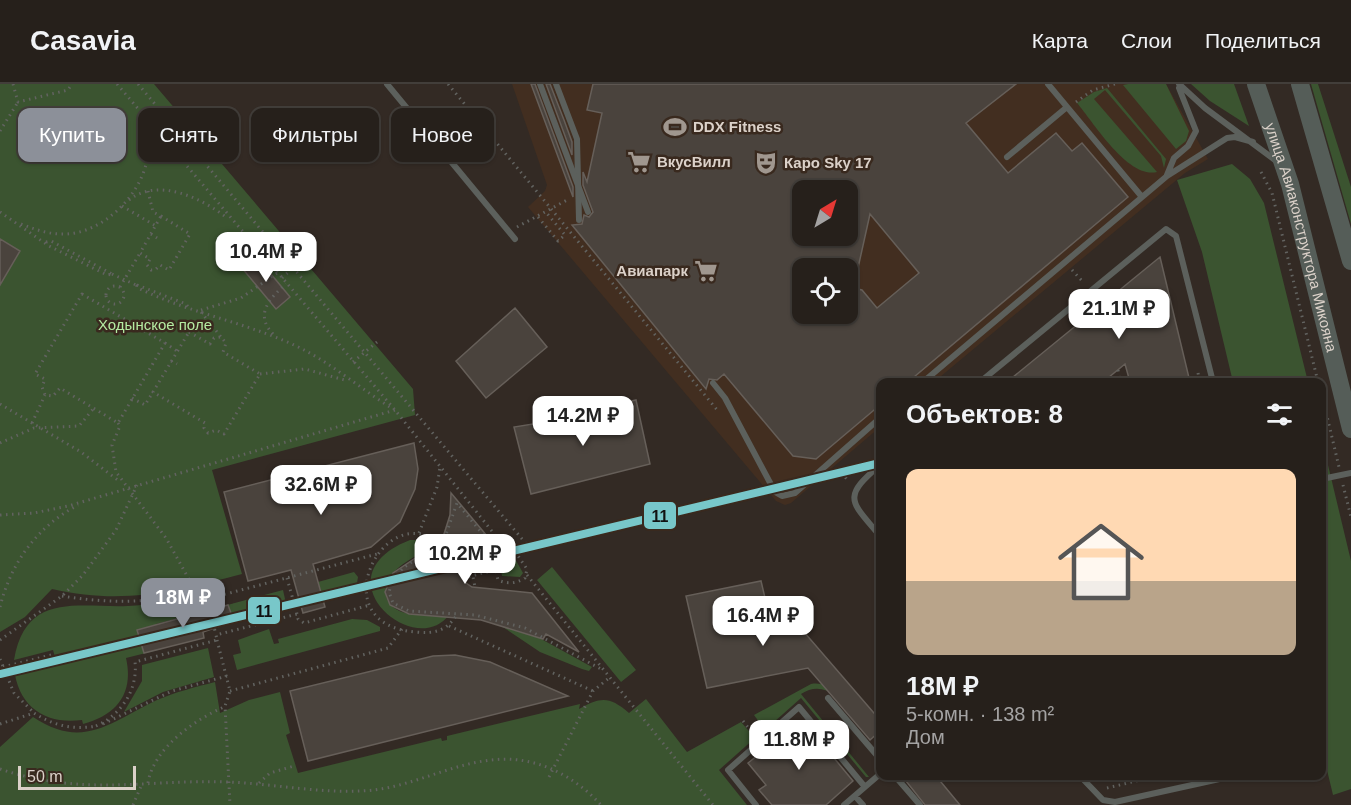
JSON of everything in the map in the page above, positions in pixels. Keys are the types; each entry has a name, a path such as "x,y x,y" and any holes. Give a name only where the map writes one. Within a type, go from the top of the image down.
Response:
{"street":[{"name":"улица Авиаконструктора Микояна","path":"1256,84 1290,184 1351,429"},
{"path":"1300,84 1351,261"}],"lane":[{"path":"387,84 515,239"},
{"path":"540,84 588,212"},
{"path":"556,84 578,139 579,220"},
{"path":"1048,84 1142,197"},
{"path":"1178,84 1205,108 1253,142 1279,164 1290,184"},
{"path":"1167,176 1174,159 1188,146 1196,131 1178,84"},
{"path":"1007,157 1066,107"},
{"path":"927,378 1167,176 1227,138 1235,137 1253,142"},
{"path":"985,378 1166,229 1176,236 1212,378"},
{"path":"713,383 725,398 775,492 782,496 795,493 876,421"},
{"path":"876,469 855,489 853,496 856,507 876,531"},
{"path":"1326,478 1351,473"},
{"path":"828,698 876,754"},
{"path":"756,805 728,770 799,706 865,787"},
{"path":"844,805 876,777"},
{"path":"898,780 920,805"},
{"path":"1084,780 1103,800 1116,804 1216,780"},
{"path":"855,796 863,805"}],"path":[{"path":"13,84 18,102"},
{"path":"0,131 18,102 68,90 72,84"},
{"path":"117,84 138,109"},
{"path":"138,84 528,546"},
{"path":"448,84 725,420"},
{"path":"1074,103 1093,90 1115,84"},
{"path":"21,224 49,233 72,233 95,225 122,206 138,185 147,162"},
{"path":"183,162 394,410 503,545 516,553 527,569 527,575 713,805"},
{"path":"1261,172 1272,193 1317,378"},
{"path":"125,202 147,191 171,191 189,196 216,209 235,224"},
{"path":"140,253 150,259 147,263 149,268 155,270 160,265 169,270 190,234 153,212 147,191"},
{"path":"545,211 565,235 558,241 538,217 549,207 578,195"},
{"path":"122,206 156,226"},
{"path":"0,212 46,242 51,241 136,285 186,304 189,308 280,339 312,354 394,410"},
{"path":"120,287 161,216"},
{"path":"151,234 157,238"},
{"path":"173,248 180,251"},
{"path":"282,278 302,259"},
{"path":"199,311 241,298 277,273"},
{"path":"280,339 268,328 264,310 269,299 286,284"},
{"path":"107,309 110,303 106,291 114,285 120,287 125,295 122,301 110,303"},
{"path":"32,423 45,395 42,387 45,379 35,374 61,335 82,294 177,351"},
{"path":"199,311 226,343 223,352 260,374 305,369 336,376 360,388"},
{"path":"132,398 145,405 189,332 210,344 214,338 221,337"},
{"path":"353,362 377,342"},
{"path":"165,343 118,423 120,426 112,441 111,454 116,472 123,484 166,537 195,590 207,599 230,690 225,706 230,805"},
{"path":"171,361 177,364"},
{"path":"1118,370 1119,378"},
{"path":"1197,372 1199,378"},
{"path":"153,392 206,423 205,430 210,434 216,430 224,434 260,374"},
{"path":"45,395 53,396 60,388 118,423"},
{"path":"238,401 242,404"},
{"path":"0,404 89,457 123,484"},
{"path":"0,443 24,431 80,426 94,408"},
{"path":"0,514 34,513 90,499 394,410"},
{"path":"1326,413 1351,517"},
{"path":"831,460 855,489"},
{"path":"419,533 437,487 440,467"},
{"path":"0,640 62,596 106,546 137,485"},
{"path":"0,607 11,573 34,539 61,514 90,499"},
{"path":"495,549 457,503 444,540 399,571 391,583 390,597 403,609 475,615 525,628 601,669"},
{"path":"437,542 419,533 403,536 379,553 370,566 365,589 370,605 385,622 402,629 430,633 448,626 456,616"},
{"path":"503,545 495,549 492,559 498,580 506,583 521,581 527,575"},
{"path":"207,599 379,553"},
{"path":"465,563 471,567 475,587"},
{"path":"463,578 495,570"},
{"path":"287,578 298,619 304,622 370,605"},
{"path":"62,596 126,602 163,598 195,590"},
{"path":"216,635 297,614"},
{"path":"448,626 593,691"},
{"path":"230,690 388,648 402,629"},
{"path":"96,726 111,719 125,703 132,686 135,662 217,640"},
{"path":"3,667 51,655"},
{"path":"0,658 15,693 34,713 56,725 96,726 118,719 172,691 226,676"},
{"path":"549,777 593,691 609,678"},
{"path":"148,783 151,767 179,737 203,718 225,706"},
{"path":"0,724 34,713"},
{"path":"743,721 760,741"},
{"path":"0,769 47,782 76,786 230,782 344,791 373,790 492,759 526,761 553,769 601,805"},
{"path":"258,784 270,773 294,766"},
{"path":"1102,789 1140,780"},
{"path":"133,805 142,784"}],"shaded area":[{"name":"Авиапарк","path":"512,84 1166,84 1208,159 1185,173 939,378 876,378 876,430 791,503 785,505 776,501 528,207 545,191 547,185"}],"green space":[{"name":"Ходынское поле","path":"0,84 154,84 174,108 138,108 138,162 220,162 413,389 415,415 212,470 242,574 170,591 125,596 77,594 52,589 25,617 0,632"},
{"path":"1166,84 1189,131 1186,141 1176,149 1123,85"},
{"path":"1191,84 1234,84 1249,126 1210,101"},
{"path":"1311,84 1318,84 1351,187 1351,224"},
{"path":"1107,88 1166,159 1164,168 1161,156 1105,90 1094,99 1157,172 1146,172 1123,159 1077,103 1094,92"},
{"path":"1232,164 1250,179 1264,203 1307,378 1232,378 1202,252 1177,180"},
{"path":"1326,457 1351,561 1351,789 1333,795 1326,766"},
{"path":"410,540 422,540 432,547 394,572 386,587 386,596 392,606 407,614 449,615 433,626 415,628 397,621 382,608 372,592 372,573 384,555"},
{"path":"505,549 513,555 523,573 520,577 502,576 498,554"},
{"path":"552,567 636,670 621,682 537,580"},
{"path":"354,572 358,577 357,583 321,592 318,582"},
{"path":"283,590 287,608 234,621 228,605 220,607"},
{"path":"192,595 198,613 156,624 162,649 126,658 128,671 125,692 114,708 105,715 83,724 82,720 57,719 36,710 21,693 14,668 55,657 53,650 14,660 20,638 30,623 42,613 73,606 144,605"},
{"path":"352,619 367,620 380,627 380,631 237,670 233,655 241,653 238,640 269,629 274,644 279,643 278,639"},
{"path":"497,623 534,635 592,667 589,671 582,669 540,652"},
{"path":"208,648 214,677 163,692 124,712 142,681 142,665"},
{"path":"215,682 220,713 249,700 280,692 290,733 286,735 298,773 441,738 442,741 447,740 447,736 580,704 579,709 593,702 605,700 629,713 646,699 687,752 741,722 755,738 719,770 747,805 0,805 0,747 33,717 51,727 68,732 83,732 111,724 164,697"},
{"path":"811,684 822,684 832,688 859,713 876,735 876,740 846,703 835,695 824,690 813,689 801,694 869,777 866,777 801,698 765,730 754,715"}],"building":[{"path":"531,84 535,84 573,187 573,197"},
{"path":"546,84 550,84 564,120 572,142 572,155"},
{"name":"Авиапарк","path":"593,84 1016,84 966,123 1008,173 1056,133 1072,151 1082,143 1128,197 913,378 876,378 876,408 816,459 793,456 724,374 717,380 709,379 706,389 572,225 582,224 584,215 589,217 593,212 583,185 583,172 587,182 602,113 587,110"},
{"path":"0,239 20,251 0,285"},
{"path":"256,256 290,297 276,309 242,268"},
{"path":"1160,257 1189,378 1129,378 1125,364 1108,378 1012,378"},
{"path":"515,308 547,347 486,398 456,361"},
{"path":"636,400 650,464 531,494 514,427 589,415 588,411"},
{"path":"414,443 418,469 415,489 400,522 371,547 313,564 325,607 303,613 291,570 248,581 224,492"},
{"path":"451,493 493,543 463,565 462,575 466,583 472,587 532,593 579,652 546,634 543,639 481,620 409,614 390,605 385,592 393,573 432,547 444,534 450,515"},
{"path":"761,581 771,623 792,618 876,715 876,735 870,740 808,668 707,688 686,596"},
{"path":"228,605 234,621 203,632 204,638 144,653 137,630"},
{"path":"455,655 490,662 568,696 308,761 290,691 433,656"},
{"path":"797,724 804,733 810,729 853,781 826,805 772,805 759,790 766,785 748,763"},
{"path":"905,780 939,780 960,805 925,805"}],"transit line":[{"name":"11","path":"0,674 876,464"}],"place":[{"name":"DDX Fitness","path":"675,127"},
{"name":"ВкусВилл","path":"639,162"},
{"name":"Каро Sky 17","path":"766,163"},
{"name":"Авиапарк","path":"706,271"}]}
